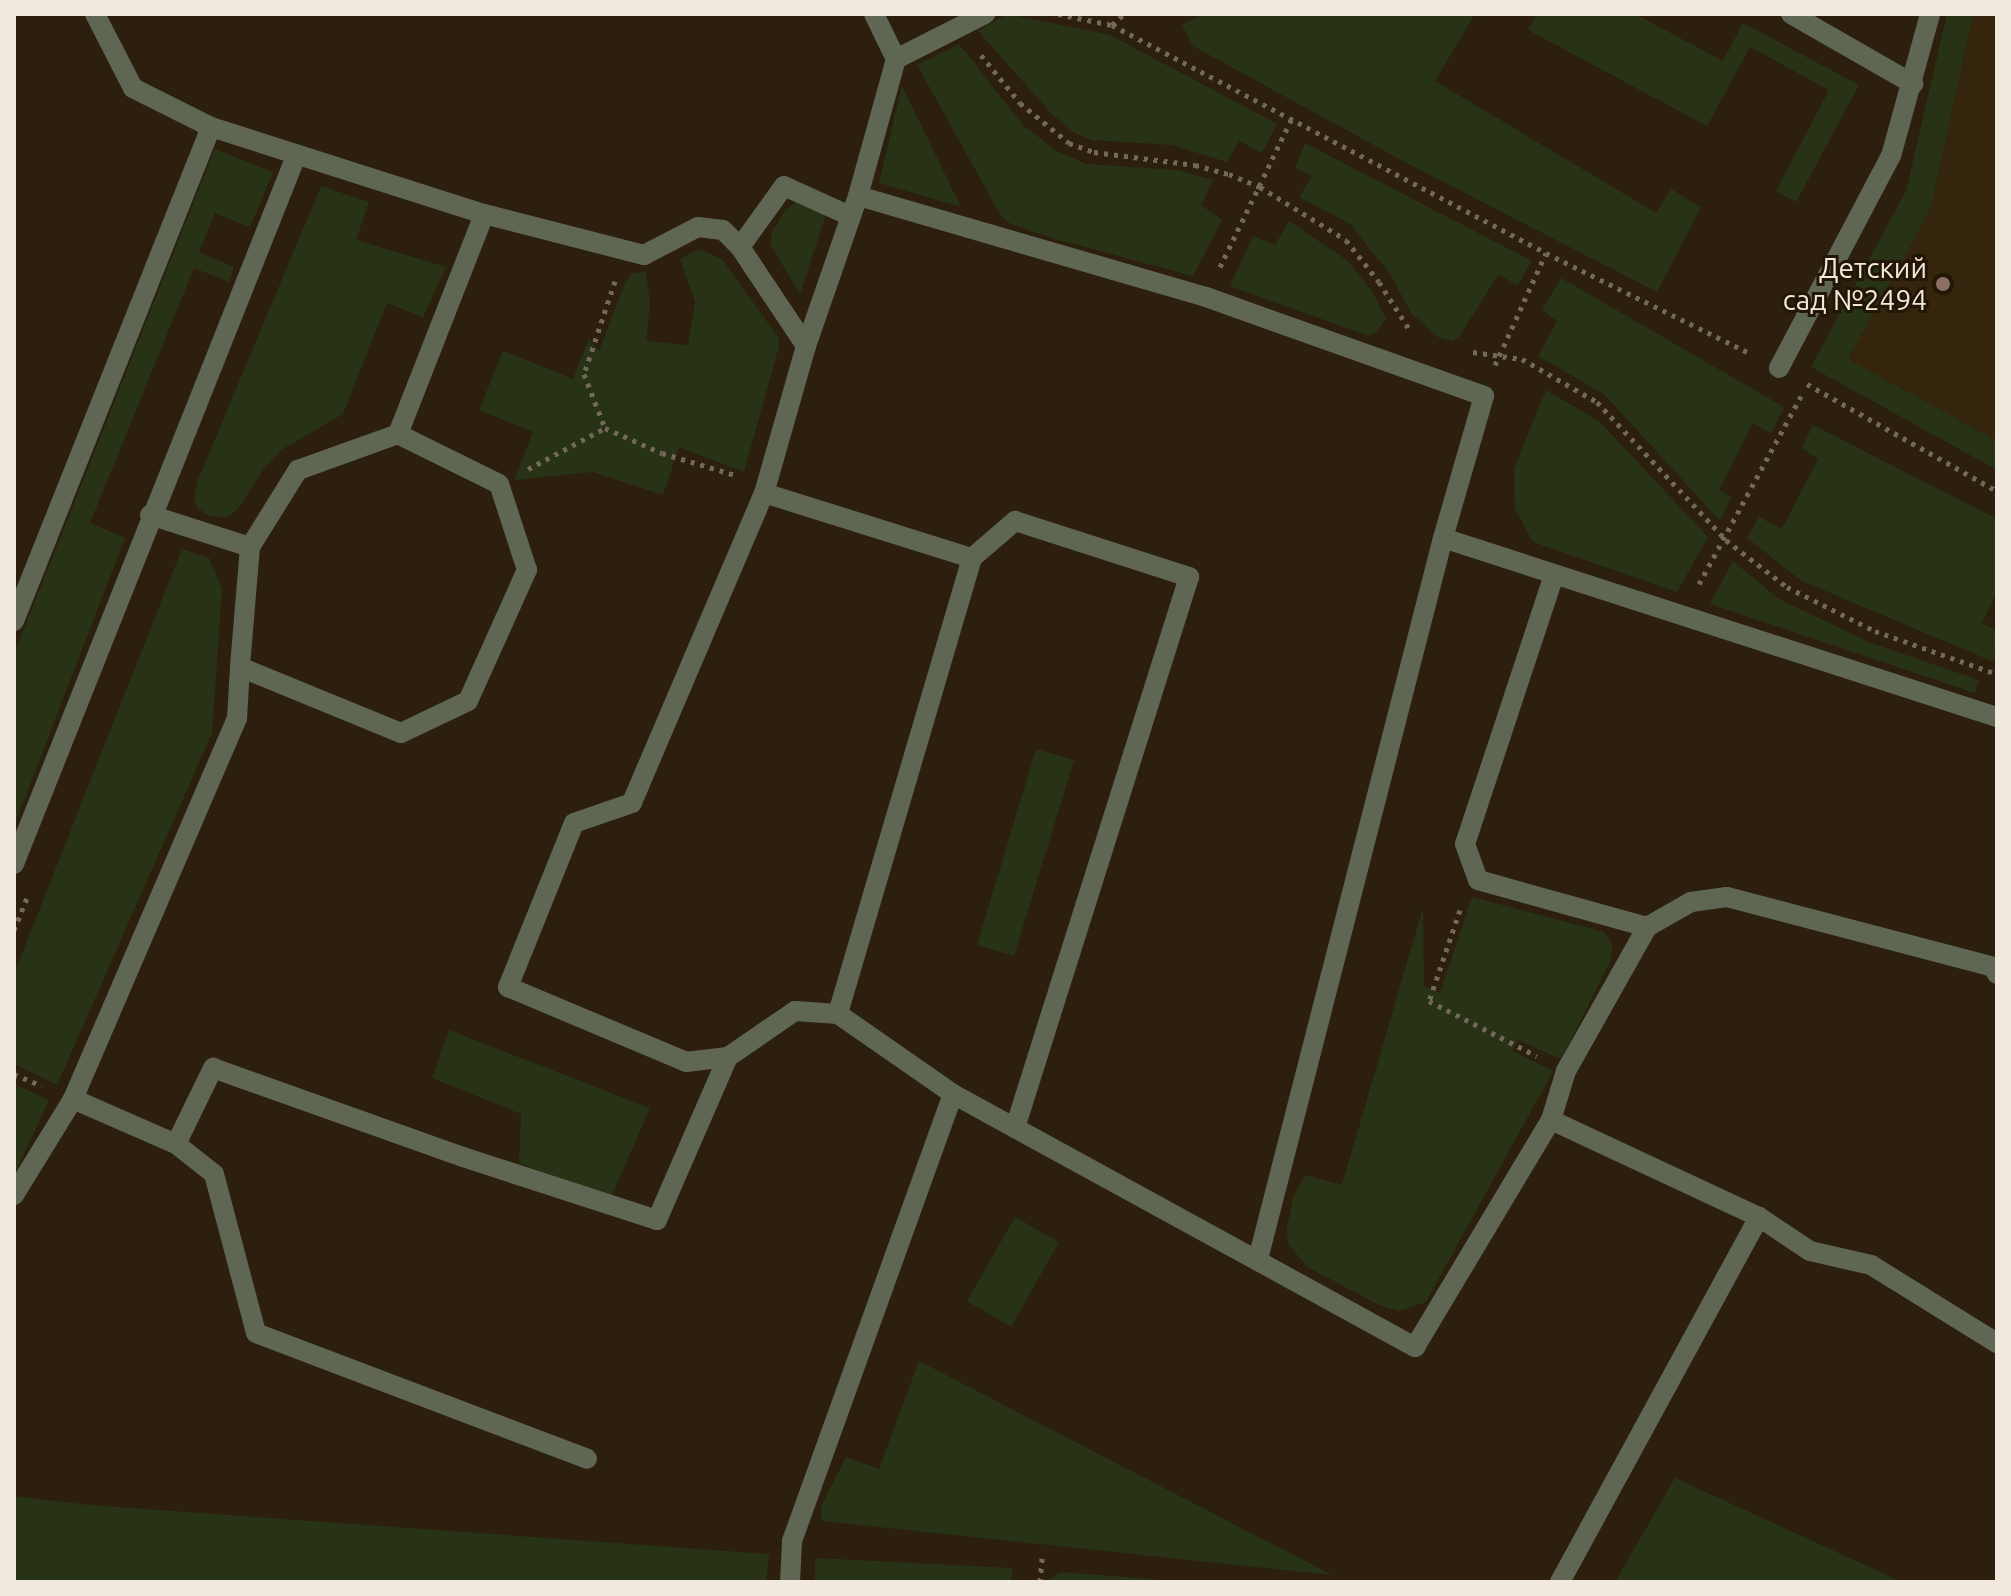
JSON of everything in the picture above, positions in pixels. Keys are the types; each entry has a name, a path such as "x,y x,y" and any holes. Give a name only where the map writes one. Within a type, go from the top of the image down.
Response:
{"lane":[{"path":"95,14 133,88 211,127 484,214 644,255 698,227 723,230 740,247 806,346"},
{"path":"874,14 896,59 858,196 806,346 765,489 632,803 574,823 508,987 686,1062 728,1057 795,1011 838,1014 953,1094 1415,1347 1551,1120 1566,1071 1647,927 1691,902 1727,897 1993,967 1997,974"},
{"path":"896,59 985,14"},
{"path":"1791,14 1913,84"},
{"path":"1779,368 1891,156 1930,14"},
{"path":"14,621 211,127"},
{"path":"14,864 150,515 296,156"},
{"path":"740,247 784,186 850,216"},
{"path":"858,196 1206,297 1484,396 1443,538 1258,1259"},
{"path":"398,434 484,214"},
{"path":"14,1195 73,1099 237,719 240,667 250,547 298,470 398,434 499,484 527,570 468,701 401,733 240,667"},
{"path":"765,489 972,558"},
{"path":"150,515 250,547"},
{"path":"838,1014 972,558 1015,521 1189,577 1015,1128"},
{"path":"1443,538 1679,617 1997,717"},
{"path":"1554,575 1465,844 1478,880 1647,927"},
{"path":"176,1144 213,1068 463,1157 657,1220 728,1057"},
{"path":"790,1582 792,1541 953,1094"},
{"path":"73,1099 176,1144 214,1174 256,1333 587,1459"},
{"path":"1551,1120 1759,1217 1810,1251 1871,1265 1997,1343"},
{"path":"1560,1582 1759,1217"}],"path":[{"path":"1058,14 1112,25 1546,253 1779,368 1997,491"},
{"path":"1112,25 1124,14"},
{"path":"1206,297 1292,118"},
{"path":"625,251 584,374 605,428 662,453 765,489"},
{"path":"1484,396 1499,354 1546,253"},
{"path":"1679,617 1726,540 1807,384"},
{"path":"499,484 605,428"},
{"path":"1478,880 1465,895 1429,1001 1566,1071"},
{"path":"1040,1582 1042,1558"}],"shaded area":[{"name":"Детский сад №2494","path":"1973,14 1997,14 1997,441 1848,359 1931,208"}],"green space":[{"path":"1007,14 1110,35 1277,124 1262,153 1239,141 1227,162 1172,145 1092,140 1073,132 1051,113 978,31"},
{"path":"1204,14 1475,14 1435,81 1656,213 1671,189 1701,207 1657,292 1405,162 1193,46 1182,25"},
{"path":"1537,14 1635,14 1723,61 1743,23 1859,85 1796,202 1776,191 1829,90 1750,47 1707,126 1528,30"},
{"path":"1947,14 1973,14 1931,208 1848,359 1997,441 1997,470 1811,367 1906,191"},
{"path":"959,44 1024,126 1057,151 1086,164 1177,170 1213,180 1201,205 1222,220 1193,276 1052,238 1009,223 1001,216 917,65"},
{"path":"902,86 961,207 879,183"},
{"path":"1305,143 1532,261 1518,285 1498,275 1459,337 1452,341 1438,337 1411,313 1390,274 1350,224 1299,197 1312,176 1295,168"},
{"path":"215,149 273,172 250,227 215,213 199,252 234,267 229,282 194,268 90,523 125,538 14,826 14,654"},
{"path":"321,186 369,202 356,240 446,267 423,317 387,303 343,414 281,450 265,467 238,509 227,518 208,515 197,508 194,498 198,480"},
{"path":"796,202 826,214 800,294 770,244 772,232 785,210"},
{"path":"1289,221 1348,261 1372,291 1386,319 1376,332 1369,336 1230,286 1253,236 1275,245"},
{"path":"699,249 722,259 778,337 779,346 744,472 679,447 663,495 593,472 514,480 533,432 479,410 503,351 573,379 589,339 599,351 625,283 632,273 646,272 650,303 646,341 688,345 695,302 680,259"},
{"path":"1561,278 1784,407 1771,433 1753,423 1719,490 1731,497 1720,521 1605,395 1538,356 1557,321 1542,310"},
{"path":"1546,390 1599,421 1708,537 1677,592 1533,542 1515,509 1514,469"},
{"path":"1813,425 1997,519 1997,591 1982,624 1997,630 1994,662 1802,581 1747,538 1759,517 1782,529 1818,459 1802,448"},
{"path":"182,549 209,558 222,589 212,733 57,1085 14,1064 14,974"},
{"path":"1733,561 1779,599 1871,643 1979,680 1975,693 1710,604"},
{"path":"1036,749 1074,760 1014,956 977,945"},
{"path":"1472,897 1604,932 1612,943 1611,960 1561,1059 1518,1040 1512,1051 1553,1071 1426,1302 1399,1311 1379,1305 1306,1266 1288,1243 1287,1228 1294,1195 1305,1175 1342,1185 1423,908 1424,986 1440,993"},
{"path":"449,1030 650,1108 611,1197 519,1163 521,1114 432,1078"},
{"path":"14,1084 49,1100 14,1176"},
{"path":"1015,1217 1059,1242 1011,1327 967,1301"},
{"path":"919,1361 1332,1575 822,1521 821,1507 846,1457 879,1469"},
{"path":"1675,1478 1902,1582 1615,1582"},
{"path":"14,1496 89,1505 769,1554 766,1581 14,1582"},
{"path":"815,1558 1012,1568 1011,1582 815,1582"},
{"path":"1060,1572 1152,1579 1178,1582 1046,1582"}],"place":[{"name":"Детский сад №2494","path":"1943,284"}]}
